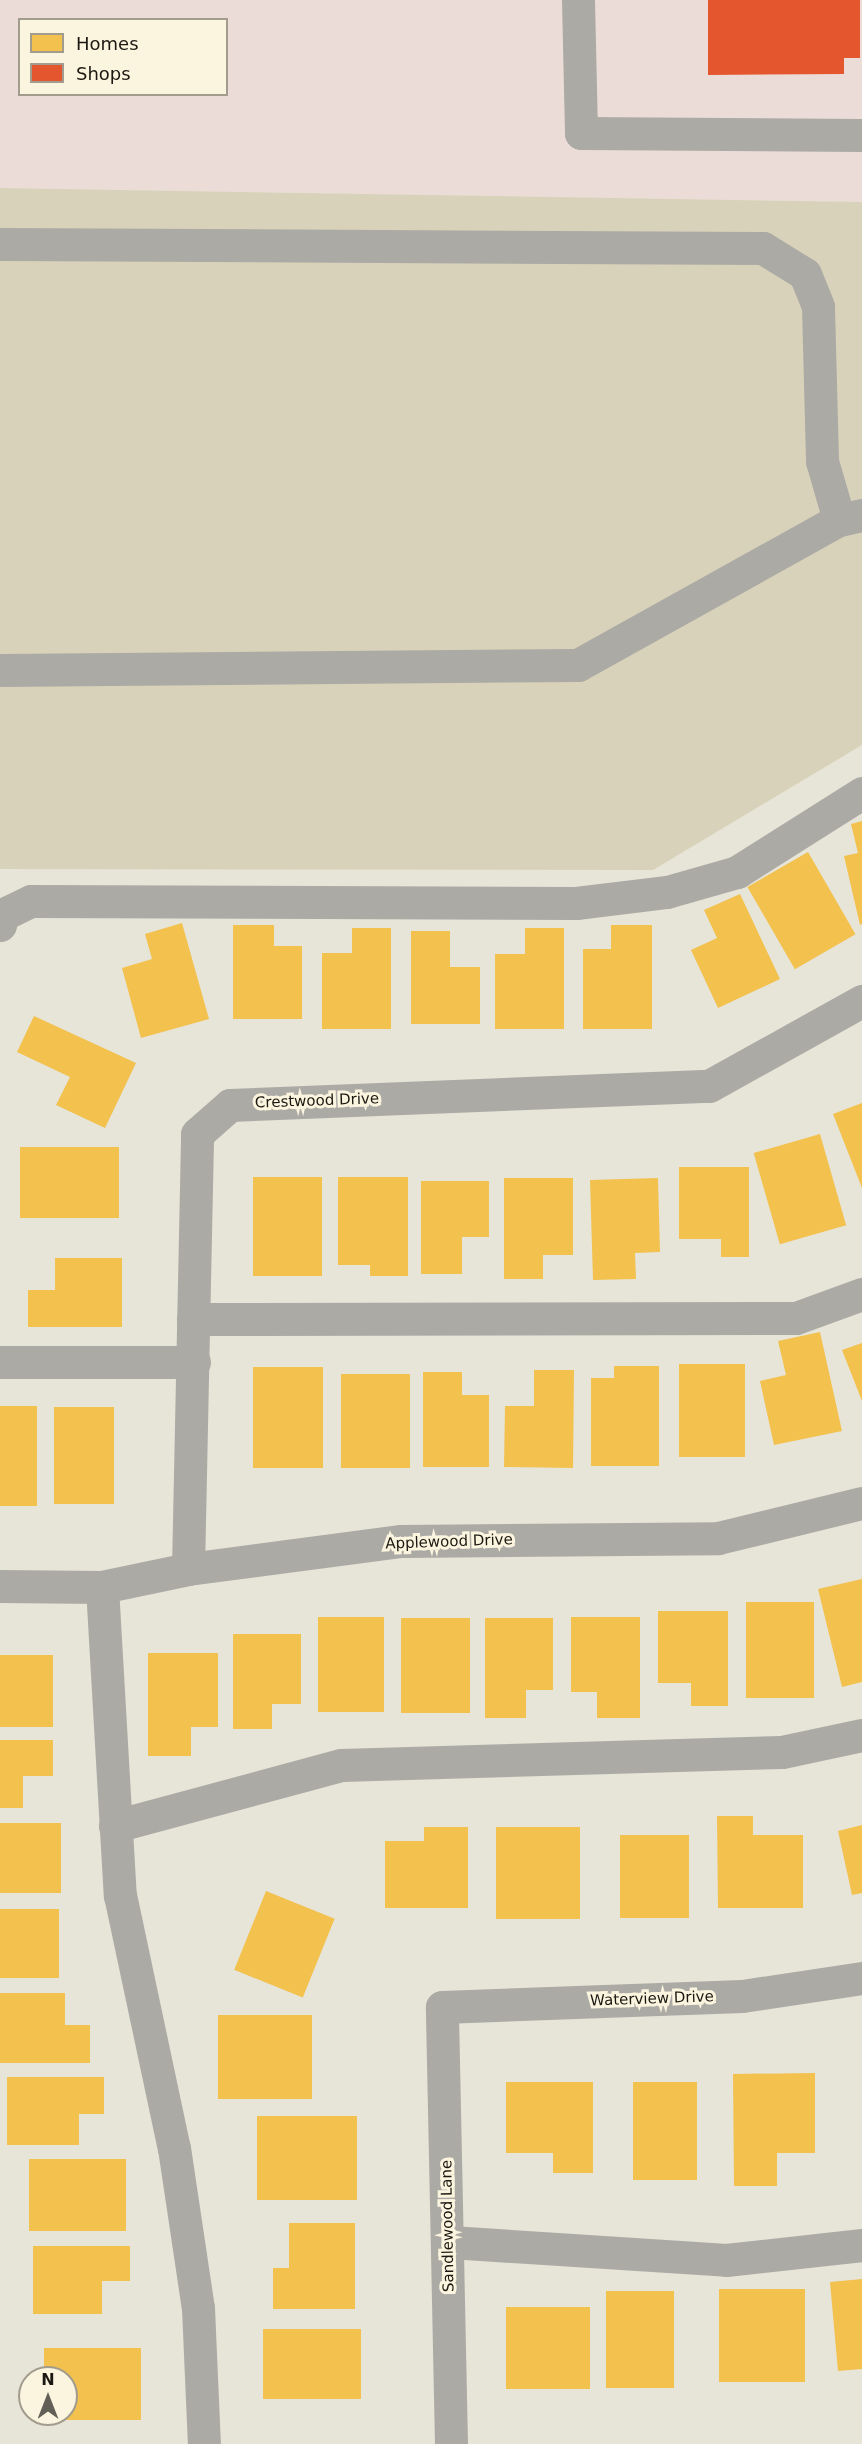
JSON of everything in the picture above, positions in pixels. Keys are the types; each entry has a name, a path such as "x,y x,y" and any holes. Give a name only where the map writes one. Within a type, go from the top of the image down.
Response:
{"street":[{"path":"578,0 581,133 862,135"},
{"path":"0,244 763,248 805,274 819,307 822,461 851,518 578,665 0,670"},
{"path":"0,925 2,915 30,901 576,903 667,892 737,872 862,792"},
{"name":"Crestwood Drive","path":"188,1569 197,1134 230,1105 709,1086 862,1001"},
{"path":"193,1319 796,1318 862,1294"},
{"path":"0,1362 194,1362"},
{"name":"Applewood Drive","path":"0,1586 102,1587 188,1569 401,1541 718,1538 862,1503"},
{"path":"102,1587 120,1895 174,2148 198,2308 204,2444"},
{"path":"115,1826 341,1765 782,1752 862,1736"},
{"name":"Waterview Drive","path":"441,2007 742,1996 862,1978"},
{"name":"Sandlewood Lane","path":"441,2007 450,2242 452,2444"},
{"path":"450,2242 726,2260 862,2245"}],"shaded area":[{"path":"0,0 862,0 862,202 0,188"},
{"path":"0,188 862,202 862,745 653,870 0,869"}],"building: Homes":[{"path":"862,821 862,924 860,925 844,856 858,853 851,824"},
{"path":"808,852 856,934 795,969 747,887"},
{"path":"740,894 780,979 718,1008 691,950 717,938 704,910"},
{"path":"182,923 209,1019 141,1038 122,968 152,959 145,934"},
{"path":"233,925 274,925 274,946 302,946 302,1019 233,1019"},
{"path":"611,925 652,925 652,1029 583,1029 583,949 611,949"},
{"path":"352,928 391,928 391,1029 322,1029 322,953 352,953"},
{"path":"525,928 564,928 564,1029 495,1029 495,954 525,954"},
{"path":"411,931 450,931 450,967 480,967 480,1024 411,1024"},
{"path":"34,1016 136,1063 105,1128 56,1105 70,1077 17,1052"},
{"path":"862,1103 862,1188 833,1114"},
{"path":"820,1134 846,1225 780,1244 754,1153"},
{"path":"20,1147 119,1147 119,1218 20,1218"},
{"path":"679,1167 749,1167 749,1257 721,1257 721,1239 679,1239"},
{"path":"253,1177 322,1177 322,1276 253,1276"},
{"path":"338,1177 408,1177 408,1276 370,1276 370,1265 338,1265"},
{"path":"504,1178 573,1178 573,1255 543,1255 543,1279 504,1279"},
{"path":"658,1178 660,1252 635,1253 636,1279 593,1280 590,1180"},
{"path":"421,1181 489,1181 489,1237 462,1237 462,1274 421,1274"},
{"path":"55,1258 122,1258 122,1327 28,1327 28,1290 55,1290"},
{"path":"820,1332 842,1431 774,1445 760,1381 786,1375 778,1341"},
{"path":"862,1343 862,1401 842,1350"},
{"path":"679,1364 745,1364 745,1457 679,1457"},
{"path":"614,1366 659,1366 659,1466 591,1466 591,1378 614,1378"},
{"path":"253,1367 323,1367 323,1468 253,1468"},
{"path":"534,1370 574,1370 573,1468 504,1467 505,1406 534,1406"},
{"path":"423,1372 462,1372 462,1395 489,1395 489,1467 423,1467"},
{"path":"341,1374 410,1374 410,1468 341,1468"},
{"path":"0,1406 37,1406 37,1506 0,1506"},
{"path":"54,1407 114,1407 114,1504 54,1504"},
{"path":"862,1579 862,1682 842,1687 818,1589"},
{"path":"746,1602 814,1602 814,1698 746,1698"},
{"path":"658,1611 728,1611 728,1706 691,1706 691,1683 658,1683"},
{"path":"318,1617 384,1617 384,1712 318,1712"},
{"path":"571,1617 640,1617 640,1718 597,1718 597,1692 571,1692"},
{"path":"401,1618 470,1618 470,1713 401,1713"},
{"path":"485,1618 553,1618 553,1690 526,1690 526,1718 485,1718"},
{"path":"233,1634 301,1634 301,1704 272,1704 272,1729 233,1729"},
{"path":"148,1653 218,1653 218,1727 191,1727 191,1756 148,1756"},
{"path":"0,1655 53,1655 53,1727 0,1727"},
{"path":"0,1740 53,1740 53,1776 23,1776 23,1808 0,1808"},
{"path":"717,1816 753,1816 753,1835 803,1835 803,1908 718,1908"},
{"path":"0,1823 61,1823 61,1893 0,1893"},
{"path":"862,1825 862,1893 852,1895 838,1831"},
{"path":"424,1827 468,1827 468,1908 385,1908 385,1841 424,1841"},
{"path":"496,1827 580,1827 580,1919 496,1919"},
{"path":"620,1835 689,1835 689,1918 620,1918"},
{"path":"266,1891 335,1919 303,1998 234,1970"},
{"path":"0,1909 59,1909 59,1978 0,1978"},
{"path":"0,1993 65,1993 65,2025 90,2025 90,2063 0,2063"},
{"path":"218,2015 312,2015 312,2099 218,2099"},
{"path":"815,2073 815,2153 777,2153 777,2186 734,2186 733,2074"},
{"path":"7,2077 104,2077 104,2114 79,2114 79,2145 7,2145"},
{"path":"506,2082 593,2082 593,2173 553,2173 553,2153 506,2153"},
{"path":"633,2082 697,2082 697,2180 633,2180"},
{"path":"257,2116 357,2116 357,2200 257,2200"},
{"path":"29,2159 126,2159 126,2231 29,2231"},
{"path":"289,2223 355,2223 355,2309 273,2309 273,2268 289,2268"},
{"path":"33,2246 130,2246 130,2281 102,2281 102,2314 33,2314"},
{"path":"862,2279 862,2369 838,2371 830,2282"},
{"path":"719,2289 805,2289 805,2382 719,2382"},
{"path":"606,2291 674,2291 674,2388 606,2388"},
{"path":"506,2307 590,2307 590,2389 506,2389"},
{"path":"263,2329 361,2329 361,2399 263,2399"},
{"path":"44,2348 141,2348 141,2420 78,2420 78,2366 44,2366"}],"building: Shops":[{"path":"708,0 860,0 860,58 844,58 844,74 708,75"}]}
